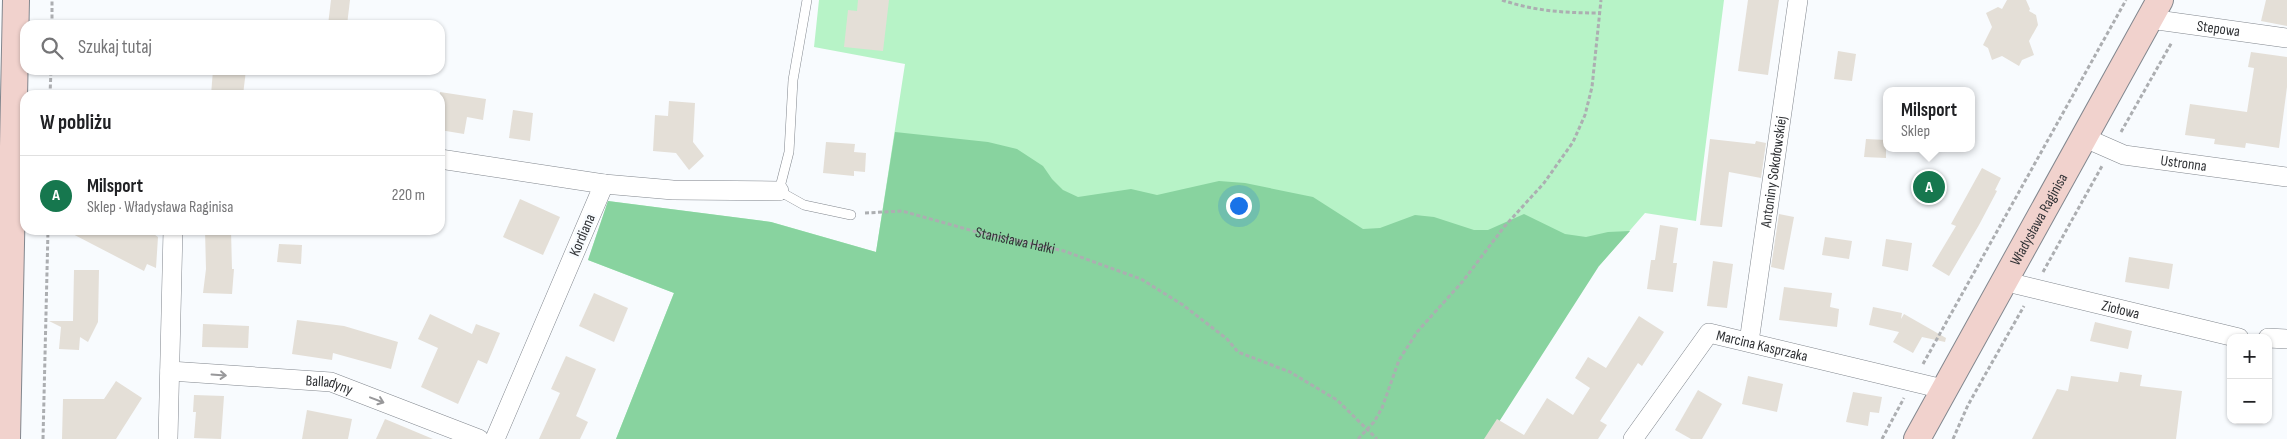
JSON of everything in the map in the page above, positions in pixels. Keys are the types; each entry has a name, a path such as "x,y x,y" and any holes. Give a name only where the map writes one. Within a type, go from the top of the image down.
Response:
{"street":[{"path":"7,439 7,120 16,0"},
{"name":"Antoniny Sokołowskiej","path":"1749,342 1798,0"},
{"name":"Stepowa","path":"2155,10 2183,24 2287,38"},
{"name":"Władysława Raginisa","path":"1917,439 1943,389 2155,10"},
{"name":"Ustronna","path":"2083,137 2124,155 2287,178"},
{"path":"445,160 604,184 673,190 779,191"},
{"name":"Kordiana","path":"495,439 604,184"},
{"path":"168,439 173,235"},
{"name":"Ziołowa","path":"2003,281 2227,335"},
{"name":"Marcina Kasprzaka","path":"1633,439 1709,333 1943,389"},
{"path":"2272,338 2287,339"},
{"name":"Balladyny","path":"170,371 331,382 478,439"}],"lane":[{"path":"807,0 793,80 789,152 779,191 804,206 851,215"}],"path":[{"path":"52,0 52,20"},
{"path":"1502,0 1526,8 1549,12 1600,13"},
{"path":"1358,439 1368,429 1382,408 1398,360 1417,332 1463,281 1504,227 1544,184 1573,142 1585,115 1592,87 1601,0"},
{"path":"1882,439 2126,0"},
{"path":"1954,439 1968,406 2111,148 2183,24"},
{"path":"50,90 51,75"},
{"name":"Stanisława Hałki","path":"851,215 877,211 902,211 977,232 1064,251 1141,279 1183,306 1227,339 1238,352 1290,372 1337,400 1377,439"},
{"path":"43,439 48,235"}],"green space":[{"path":"819,0 1724,0 1696,221 1645,213 1599,266 616,439 674,293 588,260 608,201 771,222 876,252 905,64 814,47"},
{"path":"895,132 988,142 1017,149 1043,166 1063,190 1078,197 1131,189 1157,195 1219,181 1245,183 1313,197 1363,229 1380,228 1415,215 1434,217 1474,230 1488,230 1524,214 1565,234 1586,237 1608,232 1630,231 1599,266 1488,439 616,439 674,293 588,260 608,201 771,222 876,252"}],"building":[{"path":"331,0 350,0 348,20 329,20"},
{"path":"858,0 889,0 883,51 844,47 848,10 857,11"},
{"path":"1748,0 1779,0 1768,75 1738,71"},
{"path":"2007,0 2026,0 2029,11 2036,15 2038,25 2029,41 2034,55 2022,60 2019,66 2002,56 1992,60 1988,48 1983,45 1992,27 1986,13 1998,7 2002,9"},
{"path":"2266,0 2287,0 2287,26 2261,21"},
{"path":"1838,51 1856,54 1852,81 1834,79"},
{"path":"2251,52 2287,57 2287,87 2279,148 2246,143 2245,148 2214,144 2215,139 2185,135 2190,104 2247,112 2254,68 2248,67"},
{"path":"213,75 245,75 244,90 211,90"},
{"path":"445,93 486,99 483,120 467,117 464,134 445,131"},
{"path":"669,101 695,103 693,142 704,156 689,170 676,153 653,151 655,115 668,116"},
{"path":"513,110 533,113 530,141 509,138"},
{"path":"1710,139 1755,144 1756,141 1766,143 1761,178 1729,172 1722,227 1700,225"},
{"path":"1866,139 1883,140 1883,152 1886,152 1886,158 1864,157"},
{"path":"826,142 855,144 854,152 866,153 865,172 854,171 854,176 823,173"},
{"path":"1982,168 2001,178 1995,190 1997,191 1979,225 1949,276 1932,266 1956,226 1951,224"},
{"path":"520,199 560,217 543,255 503,237"},
{"path":"1779,214 1794,217 1784,270 1771,267"},
{"path":"1660,225 1678,228 1673,263 1677,263 1673,292 1647,289 1651,260 1655,260"},
{"path":"75,235 155,235 158,237 156,268 147,264 144,271"},
{"path":"205,235 231,235 232,269 234,269 232,294 203,293 206,269"},
{"path":"1825,237 1852,241 1849,259 1822,255"},
{"path":"1886,239 1912,243 1908,271 1882,266"},
{"path":"279,244 302,245 301,264 277,262"},
{"path":"2129,257 2173,264 2169,289 2125,282"},
{"path":"1713,261 1733,264 1727,308 1707,306"},
{"path":"74,270 99,270 98,322 88,342 80,337 79,350 59,349 61,327 49,321 73,321"},
{"path":"1784,287 1832,293 1830,307 1839,309 1837,327 1779,320"},
{"path":"594,293 628,308 614,342 579,326"},
{"path":"1873,307 1902,313 1901,319 1904,314 1946,338 1945,342 1922,337 1913,353 1893,342 1899,332 1869,325"},
{"path":"430,314 472,334 476,324 500,333 487,364 478,360 458,404 421,387 438,348 418,339"},
{"path":"1639,316 1664,332 1642,366 1638,363 1600,421 1607,425 1598,439 1484,439 1497,419 1524,435 1547,398 1573,415 1590,388 1575,378 1588,357 1606,368"},
{"path":"297,320 344,326 398,342 391,369 333,353 332,360 292,354"},
{"path":"2095,322 2132,331 2128,349 2090,341"},
{"path":"203,324 249,326 248,348 202,347"},
{"path":"566,356 596,369 576,416 588,422 580,439 539,439 560,393 551,389"},
{"path":"2120,372 2142,375 2140,386 2182,391 2176,439 2032,439 2057,389 2068,391 2071,376 2118,382"},
{"path":"1748,376 1783,384 1777,412 1742,404"},
{"path":"116,381 142,398 116,439 62,439 63,399 104,399"},
{"path":"1698,390 1722,404 1702,439 1691,439 1675,430"},
{"path":"1853,392 1882,397 1879,413 1870,412 1868,426 1846,422"},
{"path":"194,395 224,396 221,439 194,438 196,412 193,412"},
{"path":"307,410 352,419 348,439 302,439"},
{"path":"385,419 433,439 376,439"}],"place":[{"name":"Milsport","path":"1929,187"}]}
